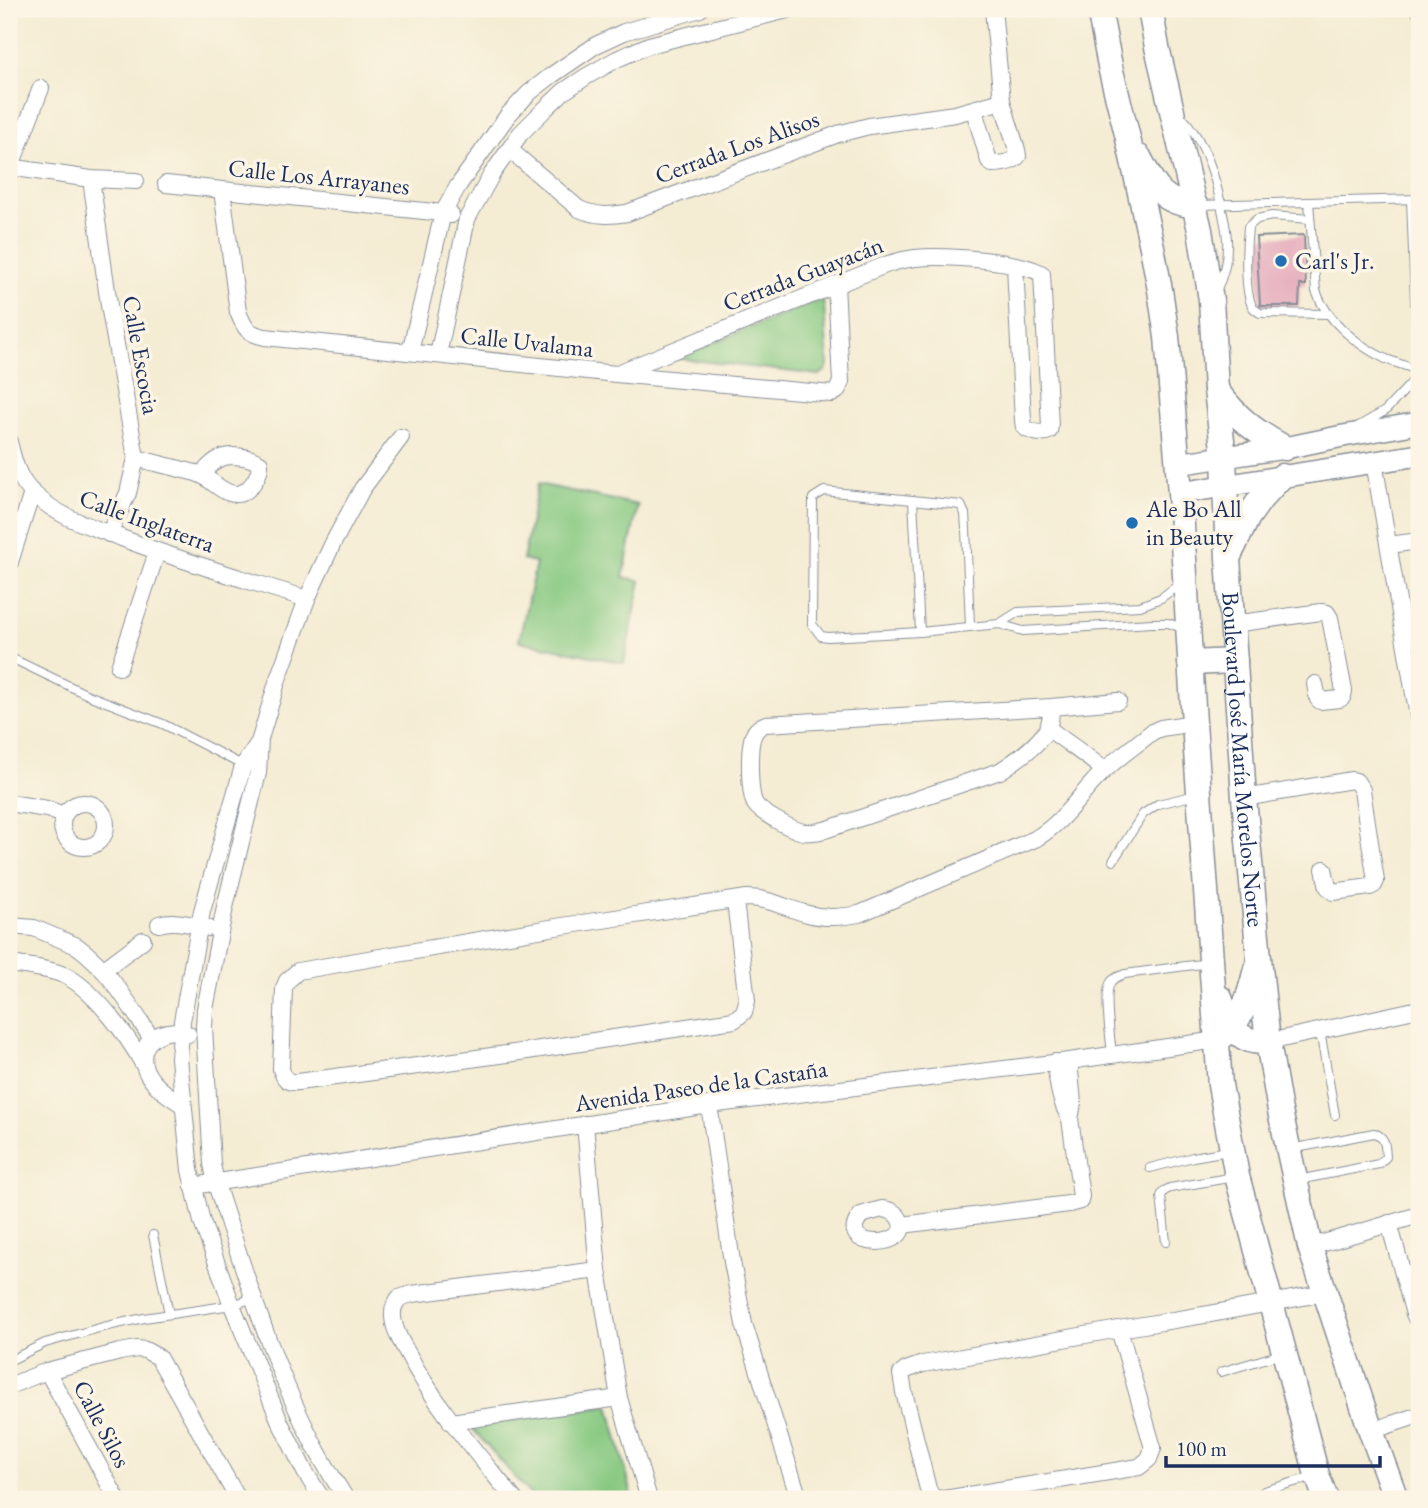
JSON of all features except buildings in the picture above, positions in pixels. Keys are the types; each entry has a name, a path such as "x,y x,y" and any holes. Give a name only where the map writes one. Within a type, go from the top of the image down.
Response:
{"main road":[{"name":"Boulevard José María Morelos Norte","path":"1098,9 1160,290 1167,337 1212,968 1225,1034 1220,1085 1237,1176 1317,1475 1326,1499"},
{"name":"Boulevard José María Morelos Norte","path":"1150,9 1204,246 1211,300 1216,390 1224,457 1244,798 1268,1042 1310,1247 1395,1499"},
{"path":"1127,134 1159,190 1169,200 1181,205 1195,205"},
{"path":"1216,390 1238,417 1285,448"},
{"path":"1177,464 1419,424"},
{"path":"1180,493 1419,454"},
{"path":"1228,558 1248,517 1282,476"},
{"path":"1190,663 1235,661"},
{"path":"1225,1034 1240,1017 1259,958"},
{"path":"1225,1034 1249,1041 1268,1042"}],"street":[{"path":"410,352 443,212 482,149 508,115 529,93 596,45 660,14 701,9"},
{"path":"438,355 467,219 492,174 520,134 563,92 617,59 673,38 791,9"},
{"path":"974,110 989,161 992,164 1010,161 1018,156 1002,101 993,9"},
{"path":"660,14 673,38"},
{"path":"41,88 9,169 91,179 136,181"},
{"name":"Cerrada Los Alisos","path":"510,150 579,209 592,214 612,216 627,213 838,134 869,126 974,110 1002,101"},
{"name":"Calle Escocia","path":"91,179 109,305 136,458 128,494 109,534"},
{"name":"Calle Los Arrayanes","path":"166,184 443,212 467,219"},
{"name":"Calle Uvalama","path":"222,190 238,312 244,327 265,337 832,394 841,383 836,284"},
{"name":"Cerrada Guayacán","path":"616,374 888,264 917,257 990,261 1015,266 1037,271 1042,274 1050,426 1049,431 1044,433 1024,428 1015,266"},
{"path":"322,1499 280,1422 232,1305 202,1222 190,1170 179,1058 181,1030 202,911 307,599 362,489 401,437"},
{"name":"Calle Inglaterra","path":"9,442 19,476 32,493 65,517 157,552 307,599"},
{"path":"136,458 201,475"},
{"path":"1374,462 1419,723"},
{"path":"9,565 32,493"},
{"path":"1389,545 1419,541"},
{"path":"119,667 157,552"},
{"path":"1233,624 1327,613 1343,696 1340,699 1320,701 1315,684"},
{"path":"1051,707 1048,728 1021,756 1000,771 828,829 816,832 798,831 766,813 754,802 751,744 757,730 766,724 1118,701"},
{"path":"735,901 747,1001 744,1012 734,1020 292,1083 283,1076 284,988 287,981 298,971 747,898 762,899 811,915 831,918 859,914 1048,832 1101,774 1152,732 1194,723"},
{"path":"1048,728 1071,747 1073,753 1101,774"},
{"path":"251,769 205,1009 204,1046 212,1164 216,1184 274,1355 319,1455 346,1499"},
{"path":"1244,798 1356,781 1362,790 1376,881 1370,887 1333,892 1328,887 1324,869"},
{"path":"9,803 25,804 64,815"},
{"path":"159,924 174,922 221,931"},
{"path":"9,926 34,928 83,950 117,987 152,1039"},
{"path":"103,970 143,940"},
{"path":"67,976 83,950"},
{"path":"9,964 67,976 99,1003 134,1048 152,1080 183,1105"},
{"path":"99,1003 117,987"},
{"path":"1268,1042 1419,1009"},
{"path":"143,1064 144,1052 152,1039 162,1032 181,1030 204,1046"},
{"name":"Avenida Paseo de la Castaña","path":"193,1186 709,1105 1062,1062 1225,1034"},
{"path":"902,1225 1080,1201 1082,1196 1070,1119 1073,1103 1062,1062"},
{"path":"709,1105 744,1324 799,1499"},
{"path":"585,1124 598,1270 618,1398 649,1499"},
{"path":"1310,1247 1419,1215"},
{"path":"1389,1223 1414,1314 1419,1321"},
{"path":"514,1499 451,1422 419,1376 400,1339 392,1314 393,1306 399,1298 412,1294 598,1270"},
{"path":"1119,1329 1153,1448 1149,1459 1139,1467 943,1499 933,1498 928,1489 904,1392 901,1374 906,1370 923,1364 1119,1329 1210,1314 1325,1293"},
{"path":"9,1386 47,1371 120,1352 137,1349 150,1351 158,1357 238,1499"},
{"name":"Calle Silos","path":"47,1371 117,1499"},
{"path":"451,1422 618,1398"},
{"path":"1371,1431 1419,1415"}],"lane":[{"path":"1171,105 1198,138 1208,160 1221,205 1227,244 1222,278 1211,300"},
{"path":"1195,205 1415,199 1418,371 1385,411 1343,436"},
{"path":"1309,202 1315,291 1320,304 1352,337 1385,359 1418,371"},
{"path":"1310,219 1272,216 1257,219 1248,227 1246,262 1249,297 1253,308 1260,313 1328,314"},
{"path":"970,626 967,529 961,505 824,491 813,498 812,624 821,636 919,632 999,624 1023,631 1152,622 1168,623 1189,630"},
{"path":"913,500 919,632"},
{"path":"999,624 1018,612 1140,606 1161,598 1185,580"},
{"path":"1093,609 1094,628"},
{"path":"9,657 88,695 163,724 251,769"},
{"path":"1113,862 1143,814 1158,803 1199,795"},
{"path":"1112,1055 1107,994 1110,982 1125,974 1212,968"},
{"path":"1320,1031 1335,1115"},
{"path":"1288,1150 1374,1133 1384,1140 1386,1157 1379,1164 1295,1181"},
{"path":"1150,1168 1231,1150"},
{"path":"1166,1242 1161,1196 1164,1191 1237,1176"},
{"path":"153,1235 169,1314"},
{"path":"9,1361 45,1343 103,1327 232,1305 254,1298"},
{"path":"1221,1371 1284,1353"},
{"path":"1264,1491 1317,1475"}],"green space":[{"path":"822,299 828,365 819,375 675,358"},
{"path":"538,484 638,505 623,577 641,581 624,663 519,641 536,563 523,560"},
{"path":"609,1405 633,1499 534,1499 471,1427"}],"place":[{"name":"Carl's Jr.","path":"1281,261"},
{"name":"Ale Bo All in Beauty","path":"1132,523"}]}
